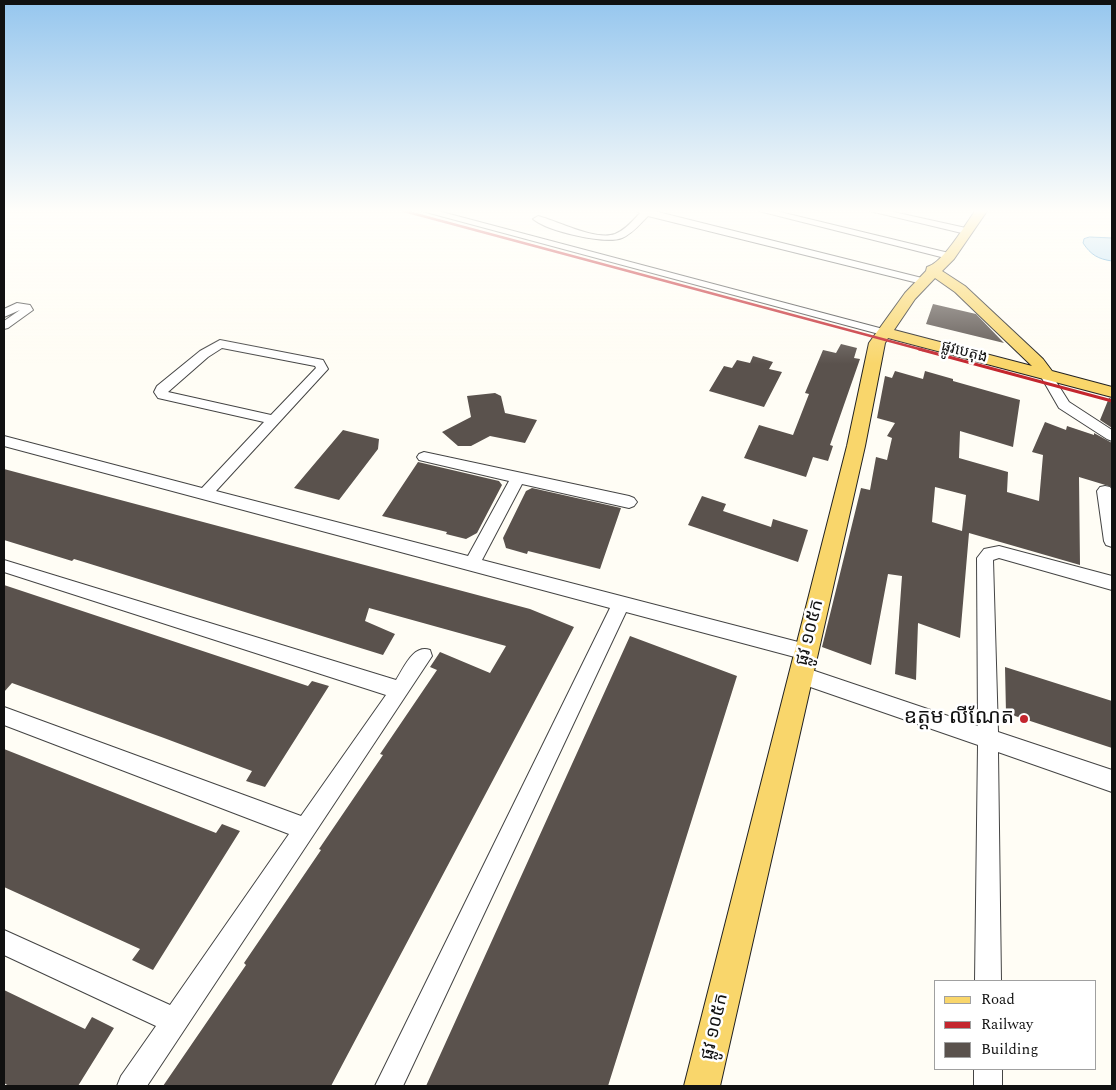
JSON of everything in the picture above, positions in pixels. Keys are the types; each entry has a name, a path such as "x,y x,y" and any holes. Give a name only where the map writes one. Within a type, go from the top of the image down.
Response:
{"main road":[{"name":"ផ្លូវ ១០៥ក","path":"702,1086 856,446 876,343 928,276 943,262"},
{"name":"ផ្លូវបេតុង","path":"928,276 960,290 1036,362 1046,375"},
{"name":"ផ្លូវបេតុង","path":"883,332 1112,392"}],"street":[{"path":"616,262 883,332"},
{"path":"866,262 928,276"},
{"path":"4,314 17,306 26,307 27,310 4,326"},
{"path":"205,494 322,369 319,363 220,344 204,354 161,392 163,395 274,420"},
{"path":"1046,375 1064,405 1112,436"},
{"path":"4,441 621,603 803,663 988,739 1112,781"},
{"path":"424,457 629,502"},
{"path":"472,564 518,478"},
{"path":"1105,491 1112,541"},
{"path":"988,980 988,739 985,558 990,553 998,552 1112,583"},
{"path":"4,566 400,690"},
{"path":"389,1086 621,603"},
{"path":"131,1086 423,656"},
{"path":"4,716 306,828"},
{"path":"4,942 175,1021"},
{"path":"988,1070 988,1086"}],"building":[{"path":"933,304 976,314 1004,343 926,324"},
{"path":"841,344 857,348 854,358 860,359 830,445 833,446 828,461 813,457 806,477 744,458 759,425 793,435 809,394 805,393 823,350 836,353"},
{"path":"753,356 773,362 769,369 782,372 764,407 709,391 724,366 732,368 737,360 750,363"},
{"path":"895,371 923,379 925,371 1020,400 1013,447 960,431 959,458 1008,472 1007,492 1039,501 1043,455 1032,452 1045,422 1066,430 1067,426 1094,435 1094,433 1112,443 1112,487 1079,477 1080,565 969,533 960,638 918,623 916,680 895,674 902,576 888,574 871,665 822,647 861,488 870,490 876,457 887,460 892,438 887,436 895,423 877,418 885,376 892,378","holes":["935,487 966,495 962,531 932,522"]},
{"path":"495,393 501,396 505,413 537,420 525,443 490,436 471,446 458,446 442,432 471,417 467,396"},
{"path":"1109,398 1112,399 1112,428 1100,420"},
{"path":"343,430 379,439 378,449 339,500 294,488"},
{"path":"418,462 499,481 502,485 477,533 466,539 446,534 447,532 382,516"},
{"path":"4,469 530,609 574,627 331,1086 163,1086 246,965 244,963 383,755 380,754 437,670 430,667 440,652 490,673 506,646 369,608 365,621 395,634 383,655 84,562 74,559 72,561 4,540"},
{"path":"532,488 621,508 600,569 528,551 527,554 506,548 503,538 526,491"},
{"path":"702,496 726,504 723,511 771,527 773,519 808,530 798,562 688,525"},
{"path":"4,585 308,686 312,681 329,686 265,787 246,781 252,771 164,738 12,683 4,692"},
{"path":"630,636 737,676 608,1086 426,1086"},
{"path":"1005,667 1112,701 1112,748 1006,713"},
{"path":"4,749 216,833 222,824 240,831 153,970 132,960 140,949 4,887"},
{"path":"4,990 85,1029 92,1017 114,1028 78,1086 9,1086 4,1083"}],"railway":[{"path":"594,262 923,350"},
{"path":"919,349 1112,401"}],"place":[{"name":"ឧត្តម លីណែត","path":"1024,719"}]}
